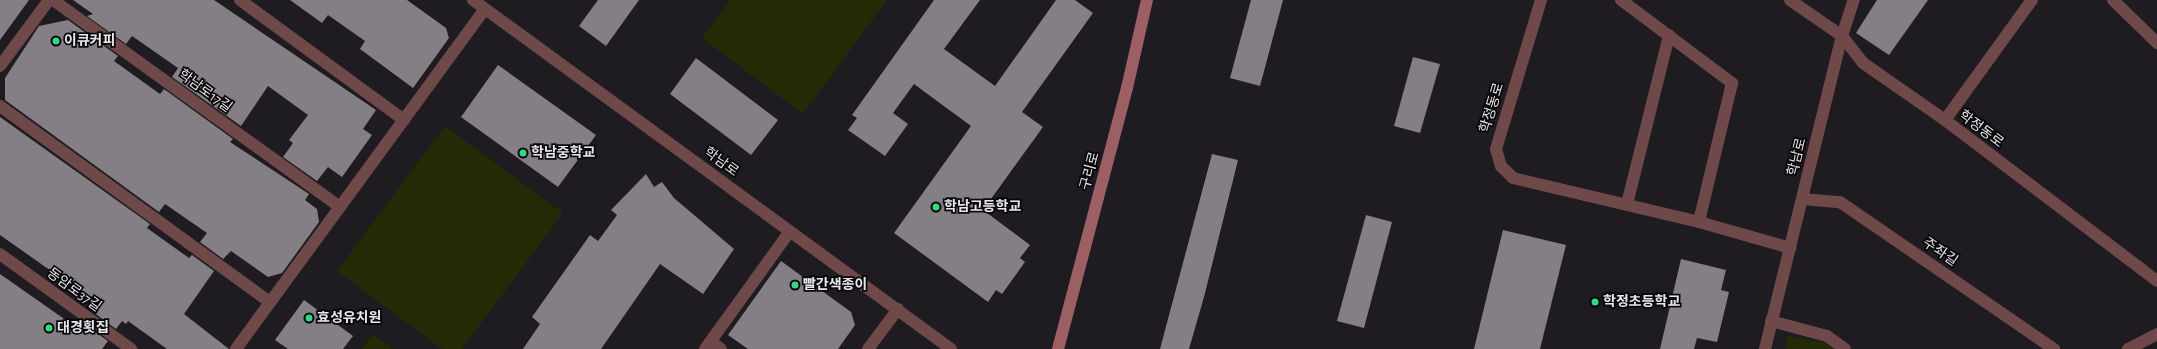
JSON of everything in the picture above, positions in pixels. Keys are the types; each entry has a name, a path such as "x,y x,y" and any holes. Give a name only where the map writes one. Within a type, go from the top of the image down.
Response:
{"street":[{"path":"0,66 49,0"},
{"name":"학남로17길","path":"53,0 340,207"},
{"path":"240,0 404,120"},
{"name":"학남로","path":"473,0 951,349"},
{"name":"구리로","path":"1058,349 1127,88 1147,0"},
{"name":"학정동로","path":"1541,0 1496,149 1501,166 1513,178 1699,222 1790,248"},
{"path":"1621,0 1732,83 1699,222"},
{"name":"학정동로","path":"1790,0 1842,36 1863,64 1945,120 2157,282"},
{"name":"학남로","path":"1765,349 1842,36 1854,0"},
{"path":"1945,120 2032,0"},
{"path":"2113,0 2157,43"},
{"path":"236,349 486,9"},
{"path":"1627,204 1669,35"},
{"path":"0,106 270,302"},
{"name":"주좌길","path":"1802,199 1840,202 2054,349"},
{"path":"721,349 708,345 790,231"},
{"name":"동암로37길","path":"0,254 131,349"},
{"path":"868,349 898,309"},
{"path":"1771,321 1827,336 1845,349"},
{"path":"2128,349 2157,334"}],"green space":[{"path":"730,0 887,0 803,114 702,38"},
{"path":"445,126 563,213 462,349 442,349 337,271"},
{"path":"373,334 393,349 361,349"},
{"path":"1788,336 1825,343 1833,349 1785,349"}],"building":[{"path":"0,0 29,0 0,40"},
{"path":"73,0 214,0 376,110 363,129 372,135 342,177 328,167 317,181 283,157 293,143 289,140 308,115 268,86 241,126 172,77 178,68 132,36 126,44 87,16 93,14"},
{"path":"290,0 407,0 446,28 449,38 413,88 360,49 365,41 328,15 322,23"},
{"path":"598,0 639,0 606,46 579,26"},
{"path":"934,0 980,0 944,49 995,86 1056,0 1075,0 1093,13 1022,112 1043,127 983,210 1030,245 1020,258 1025,262 1002,294 996,290 988,302 894,233 971,126 914,84 893,113 908,124 885,156 848,130 857,118 852,115"},
{"path":"1251,0 1283,0 1260,86 1230,78"},
{"path":"1877,0 1928,0 1889,55 1856,33"},
{"path":"68,20 118,56 114,61 160,94 164,89 233,139 230,142 309,194 305,200 317,209 319,222 282,273 268,277 231,251 223,259 200,242 207,233 165,204 159,212 5,100 5,78 39,26"},
{"path":"1413,57 1440,64 1420,133 1394,126"},
{"path":"696,58 778,120 751,155 670,94"},
{"path":"498,65 596,135 558,187 461,117"},
{"path":"0,117 150,224 147,228 189,258 192,255 214,271 184,314 229,349 167,349 128,321 126,324 122,321 116,329 93,312 98,304 0,235"},
{"path":"1212,154 1238,160 1204,297 1189,349 1160,349"},
{"path":"646,174 654,187 662,182 674,198 734,249 703,294 660,264 601,349 523,349 540,324 532,317 590,235 598,241 617,215 611,210"},
{"path":"1366,215 1392,222 1364,328 1337,321"},
{"path":"1503,230 1566,245 1540,349 1474,349"},
{"path":"1681,259 1726,270 1721,290 1729,292 1717,342 1697,338 1694,349 1660,349"},
{"path":"781,261 851,312 855,325 838,349 748,349 728,335"},
{"path":"0,274 80,330 84,324 108,341 102,349 0,349"},
{"name":"효성유치원","path":"304,300 353,336 343,349 288,349 275,340"}],"place":[{"name":"이큐커피","path":"56,41"},
{"name":"학남중학교","path":"523,153"},
{"name":"학남고등학교","path":"936,207"},
{"name":"빨간색종이","path":"795,285"},
{"name":"학정초등학교","path":"1595,302"},
{"name":"효성유치원","path":"309,318"},
{"name":"대경횟집","path":"49,328"}]}
